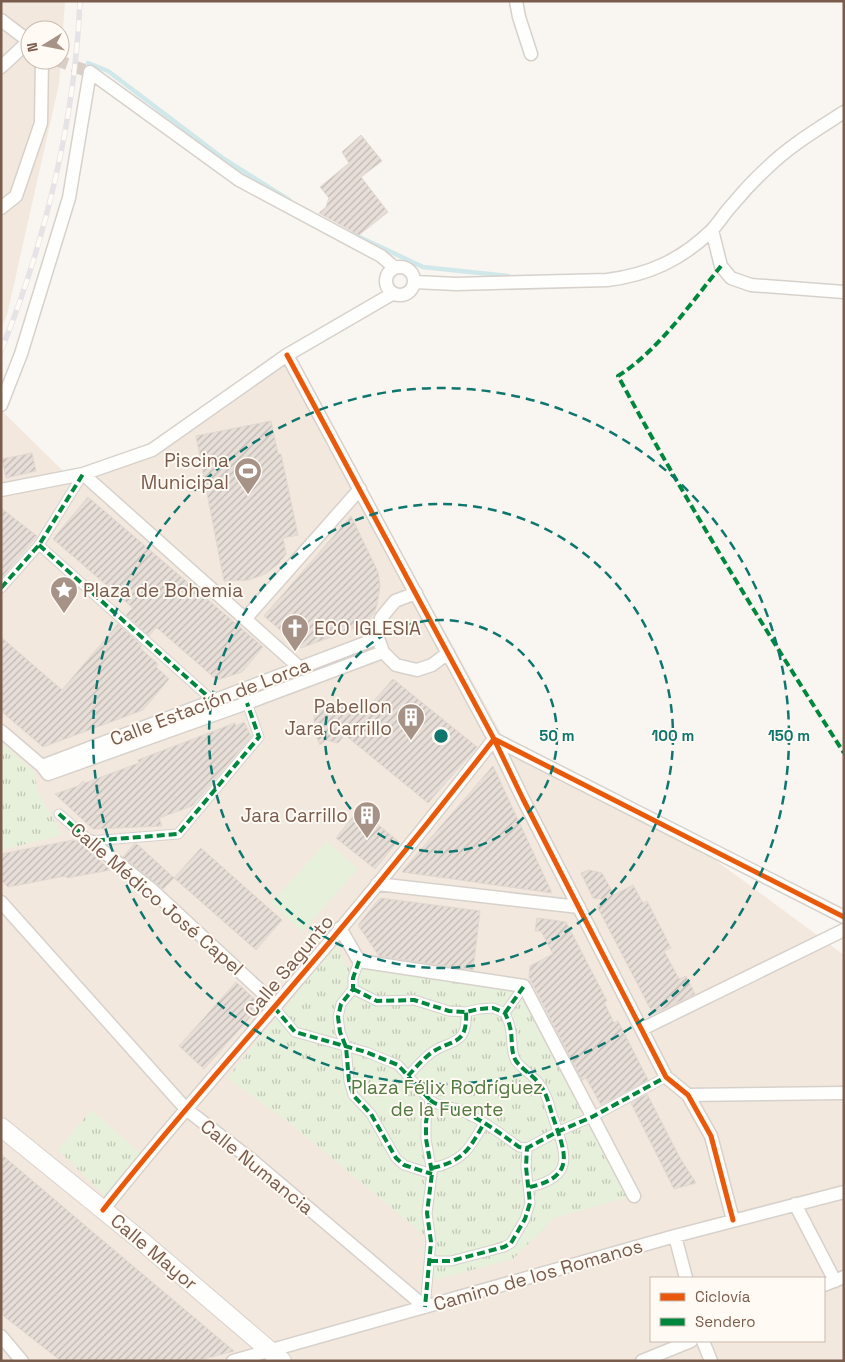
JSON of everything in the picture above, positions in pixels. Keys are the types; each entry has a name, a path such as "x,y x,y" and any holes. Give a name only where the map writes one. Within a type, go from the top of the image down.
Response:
{"main road":[{"name":"Calle Mayor","path":"1,1127 276,1356"}],"street":[{"path":"516,1 531,54"},
{"path":"1,20 20,35"},
{"path":"1,67 20,50"},
{"path":"1,208 16,196 41,123 42,70"},
{"path":"1,404 21,354 69,198 90,72 240,180 381,256 394,268"},
{"path":"415,282 474,284 607,280 630,277 650,271 686,252 712,230 732,204 768,167 809,135 844,112"},
{"path":"712,230 722,266 731,278 751,285 844,292"},
{"path":"400,267 411,272 415,282 411,291 402,296 392,294 388,290 386,280 387,275 394,268 400,267"},
{"path":"1,490 84,474 152,450 287,355 392,294"},
{"path":"287,355 494,738 523,799 666,1077 688,1095 711,1136 733,1220"},
{"path":"1,588 40,545 84,474"},
{"path":"84,474 300,668"},
{"path":"246,618 360,489"},
{"path":"40,545 213,701"},
{"path":"416,593 396,601 381,618 378,638 383,652 396,665 417,670 432,665 448,653"},
{"name":"Calle Estación de Lorca","path":"45,770 213,701 378,638"},
{"name":"Calle Estación de Lorca","path":"45,770 247,703 383,652"},
{"path":"90,841 178,834 260,737 247,703"},
{"path":"1,731 45,770"},
{"path":"494,738 844,917"},
{"name":"Calle Sagunto","path":"103,1210 430,821 494,738"},
{"name":"Calle Médico José Capel","path":"59,814 151,889 275,1006"},
{"path":"377,884 579,907"},
{"name":"Calle Numancia","path":"1,902 186,1109 253,1161 425,1307"},
{"path":"340,928 359,961 353,978 352,989 341,1004 338,1017 340,1032 346,1047 349,1081 353,1095 371,1114 396,1158 404,1165 432,1171 446,1166 460,1158 472,1144 484,1123"},
{"path":"642,1029 844,930"},
{"path":"359,961 524,986"},
{"path":"505,1013 524,986"},
{"path":"524,986 634,1196"},
{"path":"352,989 377,1001 414,1000 449,1011 466,1012 493,1008 505,1013 511,1028 512,1048 516,1060 539,1083 548,1098 564,1150 562,1169 548,1182 530,1187"},
{"path":"275,1006 295,1032 366,1052 398,1065 437,1106 456,1108 484,1123 519,1147 527,1148 592,1117 666,1077"},
{"path":"408,1076 432,1052 451,1045 461,1037 465,1029 466,1012"},
{"path":"688,1095 844,1093"},
{"path":"425,1307 432,1242 427,1213 432,1171 426,1139 426,1122 430,1100"},
{"path":"430,1261 451,1261 504,1247 512,1243 530,1204 530,1187 526,1167 527,1148"},
{"name":"Camino de los Romanos","path":"233,1361 276,1356 425,1307 733,1220 844,1192"},
{"path":"795,1204 834,1281"},
{"path":"675,1236 686,1277"},
{"path":"1,1336 22,1361"},
{"path":"642,1361 689,1342"},
{"path":"702,1342 711,1361"}],"shaded area":[{"path":"1,1 65,1 64,20 20,20 20,70 60,70 59,84 7,315 1,329"},
{"path":"295,359 502,735 699,848 844,955 844,1361 1,1361 1,410 63,471 100,464 151,443"}],"green space":[{"path":"1,742 34,772 38,792 62,835 1,850"},
{"path":"327,841 358,869 302,932 271,903"},
{"name":"Plaza Félix Rodríguez de la Fuente","path":"337,944 346,966 524,986 631,1196 555,1218 513,1259 423,1283 429,1239 287,1121 227,1078"},
{"path":"91,1110 143,1156 108,1199 58,1150"}],"building":[{"path":"361,135 382,161 361,177 388,212 359,235 319,213 326,207 329,198 320,187 349,163 342,152"},
{"name":"Piscina Municipal","path":"271,421 278,454 281,454 298,535 283,538 286,554 278,564 265,574 249,580 224,581 196,436"},
{"path":"32,453 36,471 6,478 2,459"},
{"path":"88,497 263,647 242,672 217,680 156,627 149,636 126,615 133,608 53,539"},
{"path":"1,508 37,536 1,578"},
{"path":"351,516 378,572 380,586 374,613 366,624 301,648 264,616"},
{"path":"118,624 142,646 140,648 158,664 156,667 169,679 143,710 43,747 1,711 1,637 62,690"},
{"name":"Pabellon Jara Carrillo","path":"393,679 477,747 428,803 345,735 338,743 326,740 320,745 314,731 314,714 319,706 323,709 329,704 338,701 347,708 353,701 365,711"},
{"path":"244,722 251,737 192,806 159,818 162,826 93,829 55,794 78,786 83,781 85,783 139,763 138,760 235,723 236,726"},
{"path":"493,766 552,893 402,872"},
{"name":"Jara Carrillo","path":"359,809 398,841 375,869 336,838"},
{"path":"73,840 80,842 110,870 8,887 1,880 1,854"},
{"path":"134,844 137,844 174,878 163,889 123,857"},
{"path":"201,848 282,920 256,950 174,878"},
{"path":"589,870 602,873 614,895 633,885 643,903 647,901 671,948 664,951 679,979 686,976 695,994 653,1014 597,906 608,900 593,898 581,873"},
{"path":"380,898 480,911 473,970 379,956 358,925"},
{"path":"537,918 566,922 607,1001 604,1002 614,1023 618,1021 648,1080 601,1105 586,1078 582,1080 529,977 530,966 553,954 541,931 535,931"},
{"path":"236,982 261,1005 204,1069 179,1046"},
{"path":"647,1094 680,1158 696,1183 674,1189 631,1103"},
{"path":"1,1154 234,1351 196,1361 61,1361 1,1314"}],"waterway":[{"path":"88,63 108,71 224,159 289,200"},
{"path":"353,234 423,267 508,276"}],"tunnel":[{"path":"70,65 90,72"}],"railway":[{"path":"1,351 31,267 55,180 72,90 80,1"}],"marked path":[{"path":"721,266 661,340 618,376 728,567 844,753"},
{"path":"1,588 39,545 83,474"},
{"path":"39,545 213,701"},
{"path":"59,814 90,841 178,834 259,737 247,703"},
{"path":"359,961 353,978 353,989 341,1004 338,1017 340,1032 346,1047 349,1081 353,1095 371,1114 396,1158 404,1165 432,1174"},
{"path":"505,1013 524,986"},
{"path":"353,989 377,1001 414,1000 449,1011 466,1012 493,1008 505,1013 511,1031 514,1057 518,1064 544,1090 563,1152 564,1161 561,1170 545,1182 530,1187"},
{"path":"274,1007 295,1032 366,1052 398,1065 430,1100 426,1122 426,1139 432,1173 427,1213 431,1242 425,1307"},
{"path":"408,1076 431,1053 461,1037 466,1023 466,1012"},
{"path":"430,1100 437,1104 455,1108 490,1127 519,1147 527,1148 557,1132 592,1117 666,1077"},
{"path":"432,1168 451,1162 464,1153 484,1123"},
{"path":"430,1261 451,1261 504,1247 511,1243 525,1219 530,1203 526,1167 527,1148"}],"cycle path":[{"path":"287,355 494,739 666,1077 688,1095 711,1136 733,1220"},
{"path":"103,1210 359,906 494,739 844,917"}],"place":[{"name":"Piscina Municipal","path":"248,495"},
{"name":"Plaza de Bohemia","path":"64,614"},
{"name":"ECO IGLESIA","path":"295,652"},
{"name":"Pabellon Jara Carrillo","path":"411,741"},
{"name":"Jara Carrillo","path":"367,839"}]}
